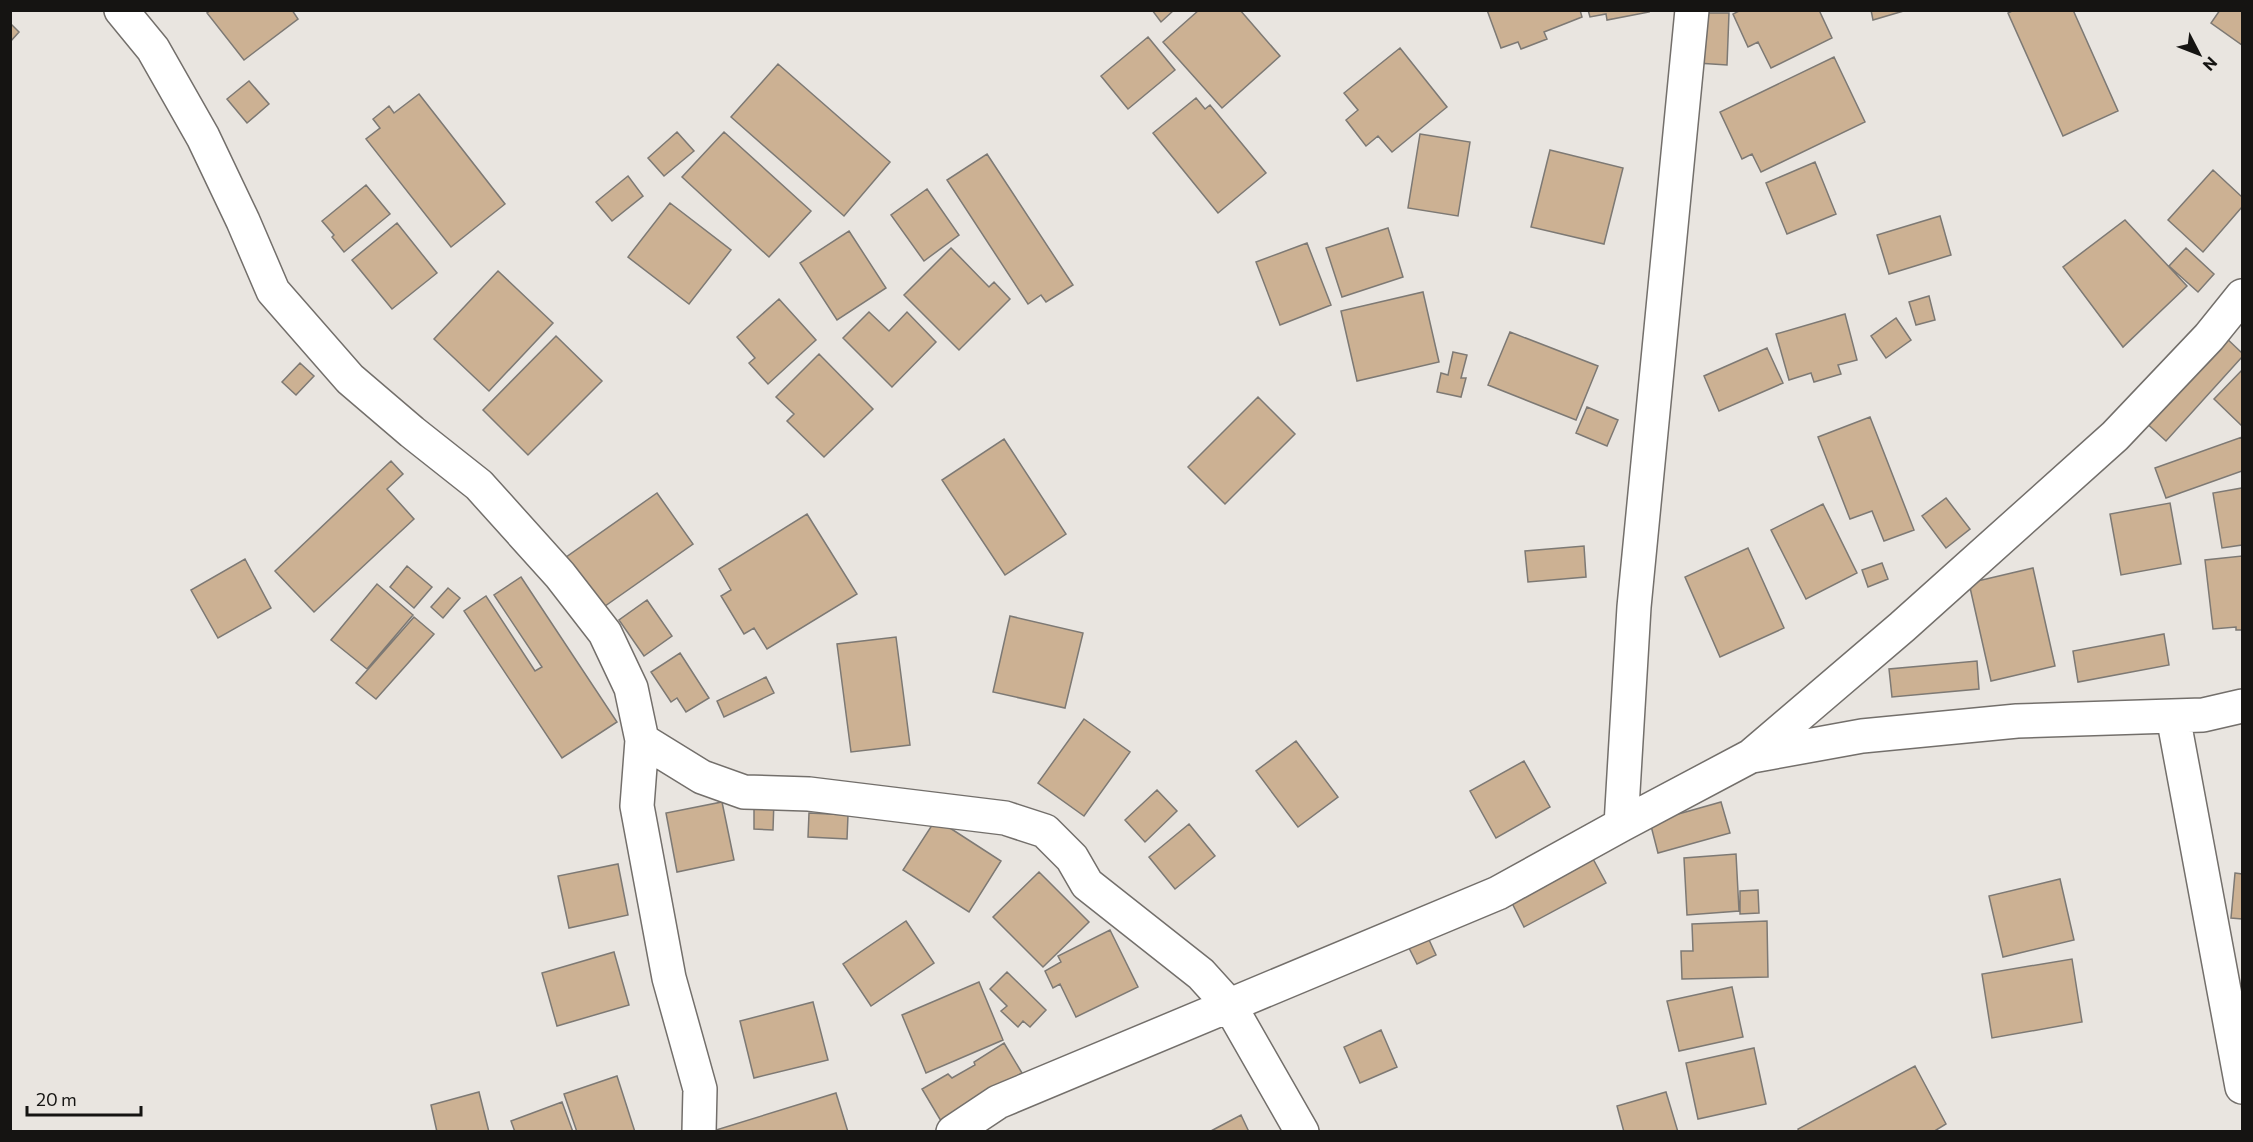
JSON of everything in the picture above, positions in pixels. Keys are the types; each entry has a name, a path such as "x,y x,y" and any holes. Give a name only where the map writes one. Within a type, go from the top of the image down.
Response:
{"street":[{"path":"121,10 153,49 202,137 243,221 273,291 350,379 412,432 479,484 560,575 605,633 631,687 642,740 637,806 669,978 700,1089 699,1131"},
{"path":"1621,825 1634,607 1692,10"},
{"path":"953,1131 998,1102 1498,893 1751,756 1902,627 2115,436 2209,337 2242,296"},
{"path":"1751,756 1862,736 2005,722 2203,714 2242,706"},
{"path":"2173,716 2242,1087"},
{"path":"642,740 702,777 744,792 809,794 994,816 1045,831 1072,858 1087,884 1201,974 1230,1006 1302,1131"}],"building":[{"path":"211,10 292,10 298,19 244,60 207,13"},
{"path":"1152,10 1174,10 1161,22"},
{"path":"1199,10 1240,10 1280,56 1222,108 1163,42"},
{"path":"1487,10 1580,10 1582,17 1544,32 1547,39 1521,49 1518,42 1501,48"},
{"path":"1588,10 1648,10 1649,12 1607,20 1606,14 1590,17"},
{"path":"1741,10 1819,10 1832,38 1771,68 1758,42 1748,47 1733,14"},
{"path":"1871,10 1907,10 1873,20"},
{"path":"2014,10 2073,10 2118,111 2063,136 2008,13"},
{"path":"2220,10 2242,10 2242,45 2211,23"},
{"path":"1699,13 1729,13 1727,65 1697,63"},
{"path":"10,25 19,32 10,42"},
{"path":"1148,37 1175,70 1128,109 1101,76"},
{"path":"1400,48 1447,107 1392,152 1378,136 1366,146 1346,120 1358,110 1344,93"},
{"path":"1834,57 1865,122 1761,172 1752,154 1742,159 1720,112"},
{"path":"778,64 890,162 844,216 731,117"},
{"path":"249,81 269,104 247,123 227,99"},
{"path":"419,94 505,204 451,247 366,139 380,128 373,119 389,106 394,113"},
{"path":"1196,98 1205,109 1210,105 1266,173 1218,213 1153,133"},
{"path":"677,132 694,151 664,176 648,158"},
{"path":"724,132 811,211 769,257 682,177"},
{"path":"1420,134 1470,142 1458,216 1408,208"},
{"path":"1550,150 1623,168 1604,244 1531,227"},
{"path":"987,154 1073,285 1046,302 1041,295 1028,304 947,180"},
{"path":"1815,162 1836,214 1787,234 1766,183"},
{"path":"2213,170 2242,197 2242,207 2203,252 2168,220"},
{"path":"628,176 643,196 612,221 596,202"},
{"path":"366,185 390,214 344,252 322,221"},
{"path":"927,189 959,235 924,261 891,215"},
{"path":"670,203 731,250 689,304 628,257"},
{"path":"1940,216 1951,255 1889,274 1877,235"},
{"path":"2125,220 2187,286 2123,347 2063,267"},
{"path":"397,223 437,273 392,309 352,260"},
{"path":"1388,228 1403,277 1342,297 1326,248"},
{"path":"849,231 886,288 837,320 800,263"},
{"path":"1307,243 1331,305 1280,325 1256,262"},
{"path":"951,248 989,287 994,282 1010,299 959,350 904,295"},
{"path":"2186,248 2214,274 2198,292 2169,266"},
{"path":"498,271 553,323 489,391 434,339"},
{"path":"1423,292 1439,362 1357,381 1341,311"},
{"path":"1929,296 1935,320 1916,325 1909,302"},
{"path":"779,299 816,340 768,384 749,363 755,358 737,337"},
{"path":"869,312 889,331 907,312 936,342 892,387 843,338"},
{"path":"1845,314 1857,360 1838,365 1841,374 1814,382 1811,373 1789,380 1776,334"},
{"path":"1896,318 1911,340 1886,358 1871,336"},
{"path":"1510,332 1598,366 1576,420 1488,385"},
{"path":"2222,334 2242,353 2242,357 2166,441 2143,420"},
{"path":"556,336 602,381 528,455 483,410"},
{"path":"1767,348 1783,383 1719,411 1704,376"},
{"path":"1453,352 1467,355 1461,378 1466,378 1461,397 1437,392 1441,373 1448,375"},
{"path":"819,354 873,409 824,457 787,421 794,414 776,397"},
{"path":"300,363 314,376 296,395 282,382"},
{"path":"2242,370 2242,426 2214,399"},
{"path":"1258,397 1295,434 1225,504 1188,467"},
{"path":"1587,407 1618,420 1607,446 1576,433"},
{"path":"1870,417 1914,530 1884,541 1872,511 1850,519 1818,437"},
{"path":"2242,437 2242,471 2166,498 2155,468"},
{"path":"1004,439 1066,534 1005,575 942,480"},
{"path":"391,461 403,474 387,489 414,519 314,612 275,571"},
{"path":"2242,488 2242,545 2222,548 2213,493"},
{"path":"657,493 693,544 598,611 562,560"},
{"path":"1946,498 1970,529 1946,548 1922,516"},
{"path":"2170,503 2181,564 2121,575 2110,514"},
{"path":"1823,504 1857,573 1806,599 1771,530"},
{"path":"807,514 857,594 767,649 754,628 744,634 721,596 731,590 719,569"},
{"path":"1584,546 1586,577 1528,582 1525,551"},
{"path":"1748,548 1784,628 1720,657 1685,577"},
{"path":"2242,556 2242,630 2236,630 2236,627 2213,629 2205,560"},
{"path":"245,559 271,608 218,638 191,590"},
{"path":"1882,563 1888,579 1868,587 1862,570"},
{"path":"407,566 432,587 414,608 390,587"},
{"path":"2033,568 2055,666 1991,681 1969,583"},
{"path":"521,577 617,722 562,758 464,611 486,596 535,671 542,667 494,595"},
{"path":"377,584 413,615 367,669 331,640"},
{"path":"448,588 460,598 443,618 431,607"},
{"path":"647,600 672,636 644,656 619,620"},
{"path":"1010,616 1083,633 1065,708 993,692"},
{"path":"414,617 434,634 376,699 356,683"},
{"path":"2164,634 2169,665 2078,682 2073,651"},
{"path":"896,637 910,745 851,752 837,644"},
{"path":"680,653 709,698 686,712 677,698 671,702 651,672"},
{"path":"1977,661 1979,689 1892,697 1889,669"},
{"path":"766,677 774,693 724,717 717,701"},
{"path":"1084,719 1130,752 1084,816 1038,783"},
{"path":"1296,741 1338,797 1298,827 1256,771"},
{"path":"1524,761 1550,807 1496,838 1470,791"},
{"path":"1157,790 1177,811 1145,842 1125,820"},
{"path":"754,799 774,800 773,830 754,829"},
{"path":"722,802 734,860 677,872 666,813"},
{"path":"1721,802 1730,833 1658,853 1650,822"},
{"path":"809,813 848,815 847,839 808,837"},
{"path":"936,819 1001,861 969,912 903,870"},
{"path":"1189,824 1215,856 1175,889 1149,857"},
{"path":"1736,854 1739,911 1687,915 1684,858"},
{"path":"1592,857 1606,883 1524,927 1511,901"},
{"path":"618,864 628,915 569,928 558,876"},
{"path":"1039,872 1089,922 1043,967 993,917"},
{"path":"2235,873 2242,874 2242,919 2231,918"},
{"path":"2060,879 2074,940 2003,957 1989,896"},
{"path":"1758,890 1759,913 1740,914 1740,891"},
{"path":"906,921 934,963 871,1006 843,964"},
{"path":"1767,921 1768,977 1682,979 1681,951 1693,951 1692,924"},
{"path":"1424,929 1436,955 1417,964 1404,938"},
{"path":"1110,930 1138,987 1076,1017 1060,984 1053,988 1045,971 1061,962 1058,956"},
{"path":"614,952 629,1005 557,1026 542,973"},
{"path":"2072,959 2082,1022 1992,1038 1982,974"},
{"path":"1007,972 1046,1010 1030,1027 1023,1021 1018,1027 1001,1011 1007,1006 990,989"},
{"path":"979,982 1003,1040 926,1073 902,1015"},
{"path":"1732,987 1743,1037 1679,1051 1667,1001"},
{"path":"813,1002 828,1060 754,1078 740,1021"},
{"path":"1381,1030 1397,1067 1360,1083 1344,1047"},
{"path":"1004,1043 1022,1073 941,1121 922,1089 948,1074 952,1078 975,1065 974,1062"},
{"path":"1754,1048 1766,1104 1698,1119 1686,1063"},
{"path":"1915,1066 1946,1124 1933,1132 1799,1132 1798,1129"},
{"path":"617,1076 635,1132 577,1132 564,1094"},
{"path":"479,1092 489,1132 437,1132 431,1105"},
{"path":"1666,1092 1678,1132 1624,1132 1617,1106"},
{"path":"836,1093 848,1132 716,1132 716,1130"},
{"path":"562,1102 573,1132 515,1132 511,1121"},
{"path":"1241,1115 1249,1132 1209,1132"}]}
